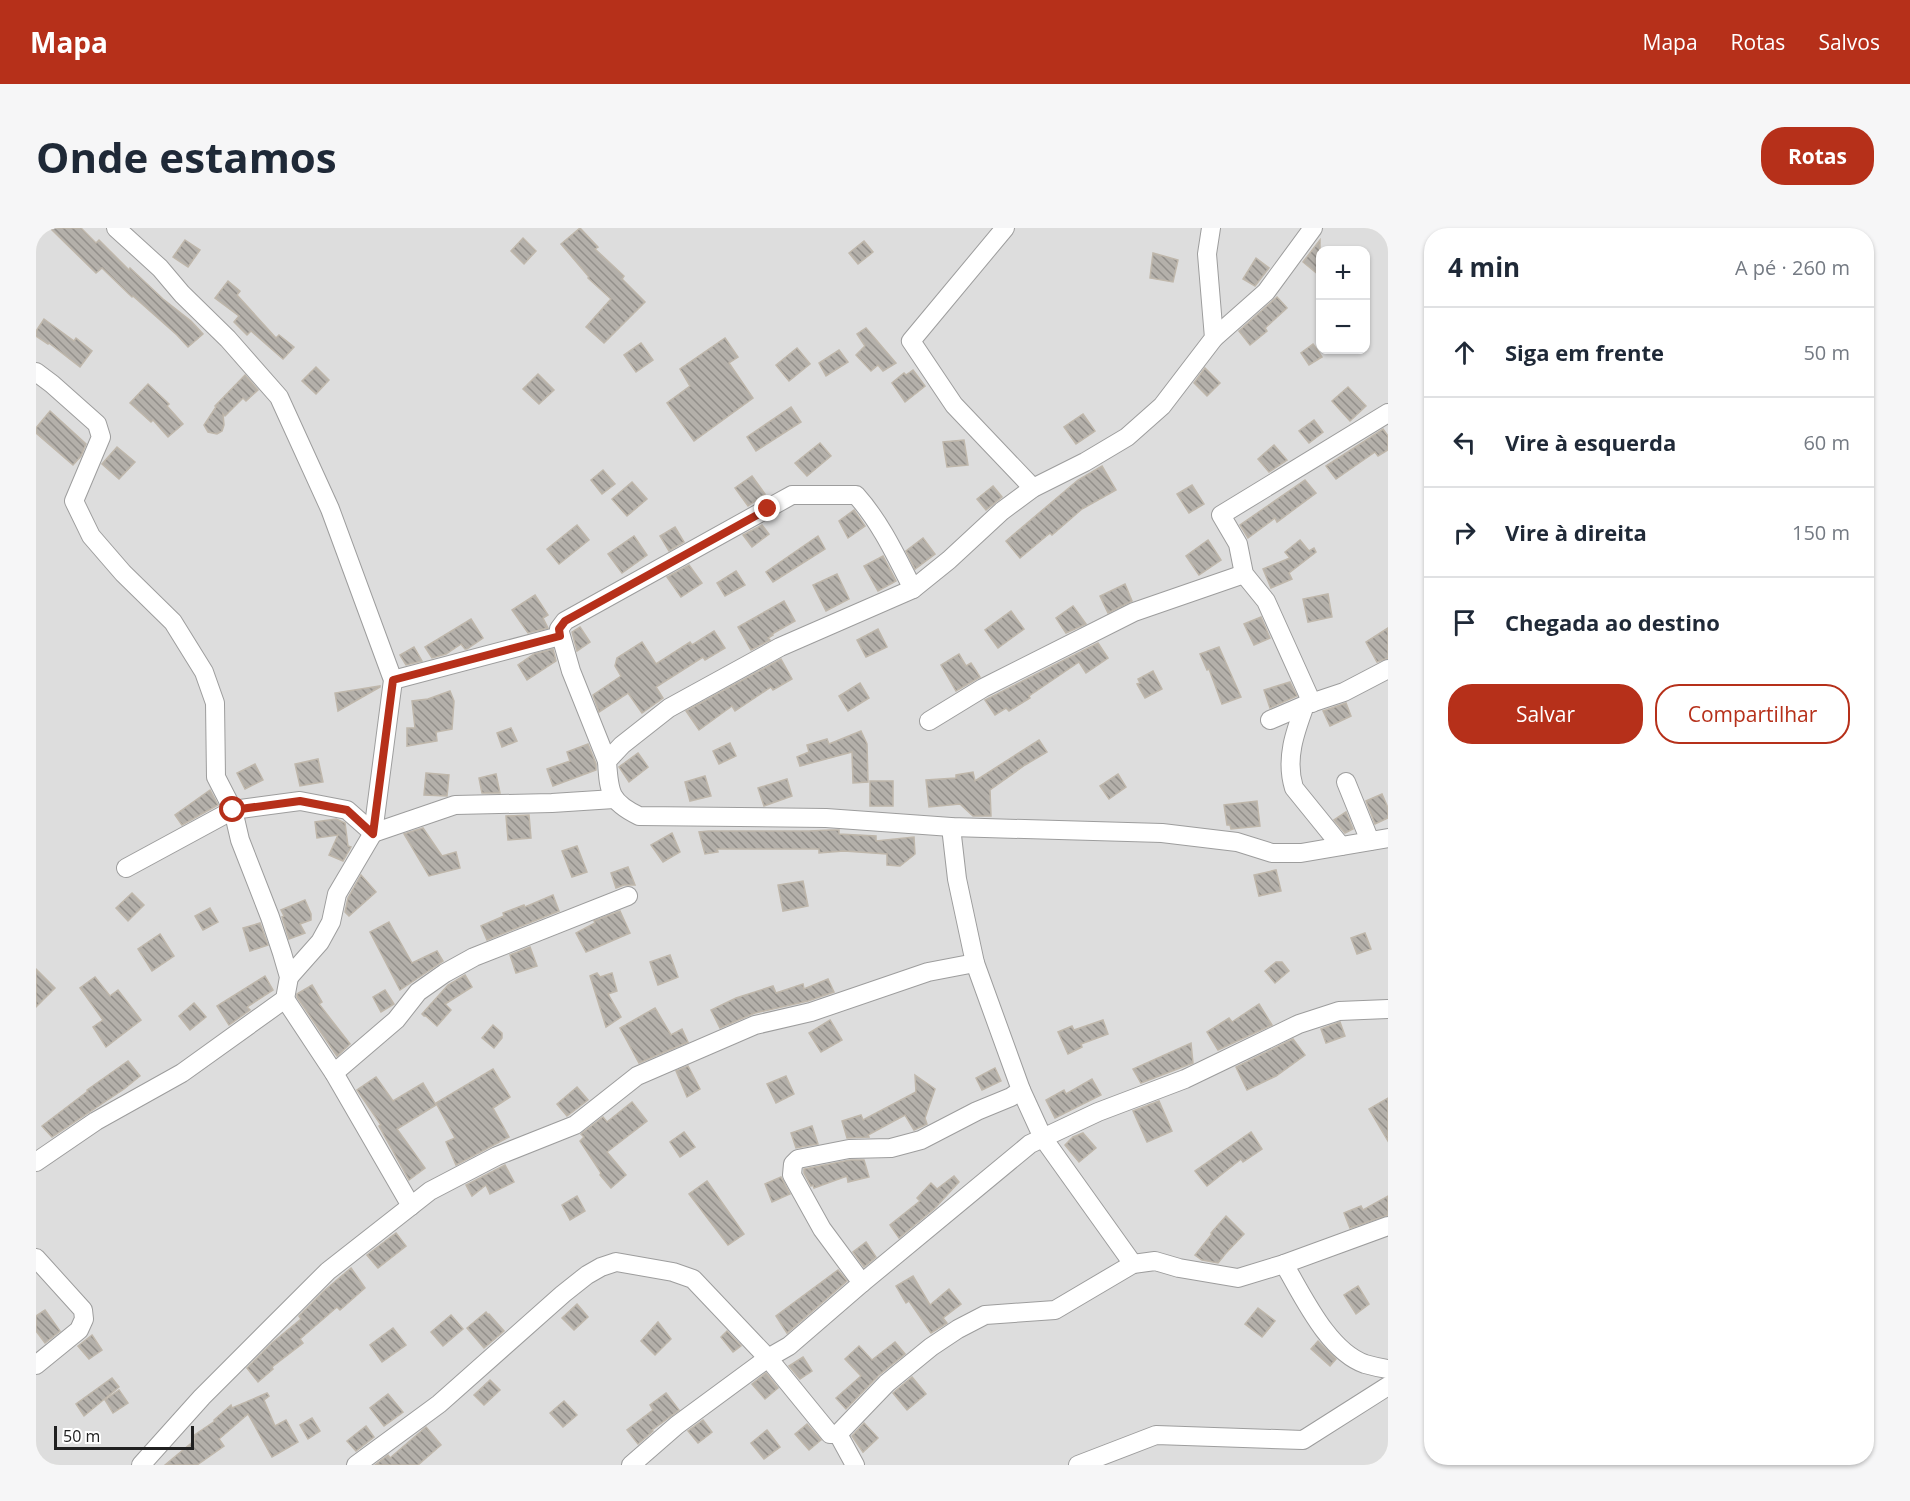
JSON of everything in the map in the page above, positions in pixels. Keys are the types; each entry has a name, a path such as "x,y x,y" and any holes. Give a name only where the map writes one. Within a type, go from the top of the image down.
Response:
{"street":[{"path":"116,228 160,268 182,294 228,339 279,397 330,509 393,680 373,834 337,894 331,922 320,942 289,977"},
{"path":"1005,228 911,341 954,405 1033,488"},
{"path":"1211,228 1207,254 1214,338"},
{"path":"607,761 622,745 669,708 780,647 913,588 949,560 1002,511 1033,488 1085,462 1127,437 1162,406 1214,338 1266,292 1313,228"},
{"path":"36,372 97,424 101,437 74,501 90,536 123,573 173,622 204,672 214,703 216,777 233,810 240,840 270,917 289,977 285,999 334,1073 411,1206"},
{"path":"1341,846 1294,788 1289,764 1292,744 1308,704 1266,601 1244,574 1238,544 1221,516 1388,413"},
{"path":"913,588 880,526 856,495 792,495 565,621 559,629 560,636 571,671 607,761 614,799 624,808 639,816 826,818 951,827 1162,832 1237,843 1272,853 1301,853 1341,846 1383,843 1346,782"},
{"path":"929,721 983,688 1134,612 1244,574"},
{"path":"393,680 560,636"},
{"path":"1270,720 1344,692 1388,669"},
{"path":"373,834 455,805 614,799"},
{"path":"126,868 233,810 300,801 347,810 373,834"},
{"path":"951,827 957,879 975,963 1021,1089 1043,1138 1134,1264"},
{"path":"334,1073 396,1020 418,992 445,973 474,957 628,896"},
{"path":"141,1465 202,1397 328,1271 430,1191 497,1156 575,1125 637,1076 755,1025 811,1012 928,972 975,963"},
{"path":"36,1162 96,1121 182,1073 285,999"},
{"path":"631,1465 677,1425 768,1358 789,1346 1030,1144 1098,1112 1185,1079 1299,1024 1339,1011 1388,1009"},
{"path":"862,1283 822,1229 792,1175 793,1164 798,1159 849,1149 891,1148 921,1140 977,1111 1011,1097 1021,1089"},
{"path":"356,1465 439,1404 587,1275 616,1262 673,1272 693,1279 768,1358 830,1434 838,1434 888,1383 931,1347 958,1329 985,1316 1055,1310 1134,1264 1155,1262 1238,1278 1284,1264 1388,1226"},
{"path":"36,1258 83,1310 84,1320 79,1330 36,1365"},
{"path":"1284,1264 1317,1319 1340,1348 1364,1364 1388,1369"},
{"path":"1078,1465 1156,1435 1303,1440 1388,1386"},
{"path":"838,1434 855,1465"}],"shaded area":[{"path":"36,228 1388,228 1388,1465 36,1465"}],"building":[{"path":"50,228 81,228 96,243 99,240 129,270 130,268 203,334 188,347 102,268 96,273"},
{"path":"580,228 598,247 595,249 624,276 622,279 645,302 604,343 586,327 611,299 588,278 561,244"},
{"path":"523,238 536,251 524,264 511,251"},
{"path":"185,240 200,250 188,267 173,257"},
{"path":"1320,240 1320,246 1316,246 1316,273 1303,262"},
{"path":"864,241 873,252 858,264 849,253"},
{"path":"1153,253 1178,260 1173,282 1150,278"},
{"path":"1256,258 1269,268 1255,286 1243,279"},
{"path":"228,281 240,291 237,295 276,338 279,335 294,347 283,359 251,331 247,335 234,322 239,316 215,298"},
{"path":"1277,297 1287,308 1265,328 1267,331 1250,345 1239,331"},
{"path":"44,319 74,341 76,338 92,351 80,367 36,336 36,331"},
{"path":"866,328 896,363 883,371 878,365 871,371 856,355 865,346 857,334"},
{"path":"725,338 738,357 729,363 753,398 694,441 667,403 690,386 680,369"},
{"path":"641,343 653,360 636,372 624,355"},
{"path":"1313,344 1316,354 1322,357 1309,365 1301,353"},
{"path":"797,348 810,364 789,381 776,365"},
{"path":"839,350 848,362 826,376 819,363"},
{"path":"316,367 329,380 316,394 302,381"},
{"path":"1205,368 1220,383 1207,396 1194,383"},
{"path":"913,370 925,386 905,402 892,383 904,373 906,375"},
{"path":"538,374 554,390 539,404 523,389"},
{"path":"245,375 258,390 246,401 243,398 225,416 223,414 222,431 217,434 208,432 204,425 215,406"},
{"path":"148,384 169,404 167,406 183,424 168,437 153,420 151,422 130,403"},
{"path":"1348,387 1366,406 1350,421 1332,401"},
{"path":"791,407 801,422 756,451 747,437"},
{"path":"50,411 86,444 81,456 73,465 36,433 36,428"},
{"path":"1083,414 1095,431 1076,444 1064,427"},
{"path":"1314,420 1323,432 1309,443 1299,431"},
{"path":"1383,429 1388,436 1388,450 1378,456 1375,452 1336,479 1326,466"},
{"path":"964,440 968,465 947,467 943,442"},
{"path":"820,443 831,456 807,476 795,463"},
{"path":"1274,445 1287,460 1269,472 1258,459"},
{"path":"117,447 135,462 119,479 102,464"},
{"path":"1102,466 1116,490 1082,509 1020,558 1006,541 1078,480"},
{"path":"603,470 615,484 602,494 591,480"},
{"path":"752,476 765,494 748,506 735,488"},
{"path":"1305,480 1316,493 1277,522 1275,518 1248,538 1240,525"},
{"path":"632,482 647,499 627,516 612,499"},
{"path":"1192,485 1204,504 1189,513 1177,494"},
{"path":"993,486 1002,497 986,510 977,499"},
{"path":"854,510 865,526 848,538 839,521"},
{"path":"577,525 589,540 559,564 547,549"},
{"path":"762,525 769,534 752,547 743,535"},
{"path":"675,527 684,542 669,551 660,536"},
{"path":"634,536 647,555 622,573 608,554"},
{"path":"818,536 825,549 773,582 766,572"},
{"path":"923,538 935,554 915,569 906,551"},
{"path":"1208,540 1221,560 1199,575 1186,556"},
{"path":"1300,540 1309,551 1314,548 1316,552 1289,573 1292,579 1271,588 1263,569 1290,558 1285,552"},
{"path":"883,556 896,581 878,591 864,566"},
{"path":"689,565 702,583 681,597 667,577"},
{"path":"736,571 745,585 725,596 717,583"},
{"path":"837,574 849,599 826,611 813,585"},
{"path":"1125,584 1132,601 1108,613 1100,596"},
{"path":"1328,594 1332,617 1308,622 1303,599"},
{"path":"535,595 548,615 543,618 548,628 528,633 512,610"},
{"path":"784,601 795,621 772,634 768,638 770,640 751,650 738,627"},
{"path":"1073,606 1086,624 1066,633 1056,618"},
{"path":"1011,611 1024,629 998,648 985,630"},
{"path":"1261,617 1270,638 1254,645 1244,624"},
{"path":"471,619 483,638 467,649 461,644 446,654 432,658 425,647"},
{"path":"580,627 590,642 577,651 572,632"},
{"path":"1388,628 1388,658 1377,662 1366,642"},
{"path":"878,629 887,647 866,657 857,640"},
{"path":"714,631 725,648 705,660 703,657 656,687 663,698 642,713 628,693 599,712 593,695 621,676 615,666 617,658 642,642 656,664 690,642 692,645"},
{"path":"1098,643 1108,658 1086,673 1079,662 1029,696 1030,698 1009,711 1006,708 995,715 985,700"},
{"path":"414,647 422,661 406,665 400,655"},
{"path":"1219,647 1241,697 1222,704 1209,669 1207,670 1200,654"},
{"path":"553,649 556,661 527,680 518,665 534,654"},
{"path":"959,654 966,666 971,663 980,677 956,691 941,665"},
{"path":"781,659 792,679 773,690 771,687 735,711 732,706 699,730 686,711"},
{"path":"1153,671 1162,689 1145,698 1137,684 1140,683 1138,679"},
{"path":"1290,682 1297,696 1270,708 1264,690"},
{"path":"860,683 869,698 848,711 839,696"},
{"path":"380,687 338,711 335,693"},
{"path":"450,691 454,701 452,729 436,732 437,741 407,746 407,728 415,728 412,701 428,699"},
{"path":"1346,703 1351,716 1330,726 1323,711"},
{"path":"511,728 517,741 502,747 497,733"},
{"path":"861,731 867,744 868,782 853,783 852,752 800,766 797,757 809,752 807,745 827,739 829,744"},
{"path":"1039,740 1047,752 990,790 991,816 973,816 960,804 929,807 926,780 956,778 956,775 973,772 975,781"},
{"path":"730,743 736,756 719,764 713,751"},
{"path":"588,744 596,770 553,786 547,769 570,761 567,752"},
{"path":"638,753 648,767 629,782 619,767"},
{"path":"318,759 323,782 300,786 295,764"},
{"path":"255,764 263,780 245,789 237,773"},
{"path":"426,773 449,775 447,796 424,795"},
{"path":"496,774 500,793 482,793 479,778"},
{"path":"1118,774 1126,787 1109,799 1100,786"},
{"path":"705,776 711,796 690,801 685,782"},
{"path":"787,779 792,796 764,806 758,788"},
{"path":"870,781 893,781 893,806 870,806"},
{"path":"210,790 218,805 182,825 175,815"},
{"path":"1382,794 1388,808 1388,818 1375,824 1366,801"},
{"path":"1257,801 1260,826 1231,829 1230,825 1227,825 1224,805"},
{"path":"1346,812 1353,829 1345,833 1334,820"},
{"path":"529,815 531,838 508,840 506,816"},
{"path":"336,819 345,823 348,846 351,847 343,861 329,855 338,835 317,838 315,822"},
{"path":"423,828 442,856 456,852 460,868 429,876 404,834"},
{"path":"839,830 839,834 876,836 876,841 914,837 915,854 900,866 887,865 887,854 844,851 819,853 819,849 717,849 718,852 705,854 699,832 709,831"},
{"path":"672,833 680,852 663,862 651,845"},
{"path":"577,846 587,872 572,877 562,851"},
{"path":"628,867 635,885 616,888 611,873"},
{"path":"1276,870 1281,891 1259,896 1254,875"},
{"path":"361,875 376,892 349,916 345,912 348,898"},
{"path":"803,881 808,906 783,911 778,885"},
{"path":"132,893 144,905 128,921 116,908"},
{"path":"553,895 559,911 487,940 481,926 504,916 503,913 524,905 525,907"},
{"path":"305,900 311,920 300,924 305,933 289,939 281,910"},
{"path":"210,908 218,922 203,930 195,916"},
{"path":"620,911 630,933 586,952 576,933 595,923 594,921"},
{"path":"389,922 412,963 437,951 443,961 400,990 370,932"},
{"path":"260,923 268,945 250,951 243,928"},
{"path":"1365,933 1371,949 1357,954 1351,938"},
{"path":"160,934 174,956 152,971 138,949"},
{"path":"530,947 537,966 516,973 510,955"},
{"path":"670,955 678,977 658,985 650,962"},
{"path":"1276,962 1282,962 1289,971 1275,983 1265,971"},
{"path":"36,969 55,988 36,1007"},
{"path":"597,973 600,977 612,973 617,991 608,994 621,1017 606,1027 590,976"},
{"path":"465,975 472,987 445,1004 451,1010 437,1026 422,1014 448,985"},
{"path":"265,976 273,990 247,1007 250,1010 229,1025 217,1006"},
{"path":"95,977 110,996 118,990 141,1020 106,1047 93,1027 103,1020 80,988"},
{"path":"828,979 834,992 808,1001 755,1013 720,1028 711,1010 736,998 773,986 776,993 803,984 804,989"},
{"path":"312,985 322,1002 319,1004 350,1044 337,1056 297,997 297,994"},
{"path":"385,990 394,1004 381,1012 373,997"},
{"path":"194,1003 206,1017 190,1030 179,1016"},
{"path":"1259,1004 1272,1025 1218,1050 1207,1032 1229,1018 1232,1022"},
{"path":"655,1008 671,1035 682,1029 688,1042 639,1063 620,1028"},
{"path":"830,1020 842,1040 821,1052 809,1033"},
{"path":"1103,1020 1108,1034 1081,1044 1082,1047 1068,1054 1058,1032 1072,1026 1074,1030"},
{"path":"1340,1022 1345,1036 1326,1043 1321,1029"},
{"path":"493,1025 502,1033 502,1038 494,1048 482,1038"},
{"path":"1293,1039 1305,1055 1276,1076 1247,1090 1236,1067"},
{"path":"1191,1043 1193,1063 1141,1083 1133,1069"},
{"path":"128,1061 140,1076 124,1089 52,1137 42,1126 87,1090"},
{"path":"688,1066 700,1089 687,1097 676,1071"},
{"path":"995,1068 1001,1081 982,1090 976,1078"},
{"path":"493,1069 510,1097 493,1108 509,1137 456,1165 446,1142 455,1138 436,1103"},
{"path":"915,1075 935,1089 925,1118 927,1124 914,1130 905,1115 868,1135 869,1137 847,1138 842,1121 861,1115 863,1120 916,1092"},
{"path":"786,1076 794,1094 776,1103 767,1084"},
{"path":"376,1077 393,1101 423,1083 436,1105 397,1129 425,1168 409,1180 379,1126 381,1125 357,1090"},
{"path":"1092,1079 1101,1095 1055,1118 1046,1100 1064,1090 1066,1094"},
{"path":"577,1087 588,1100 567,1116 557,1104"},
{"path":"1388,1098 1388,1141 1369,1109"},
{"path":"1159,1101 1172,1131 1147,1142 1133,1111"},
{"path":"632,1102 647,1121 607,1152 626,1175 611,1188 600,1175 601,1173 580,1141 584,1137 581,1134 603,1117 607,1122"},
{"path":"812,1126 818,1144 796,1148 791,1133"},
{"path":"684,1132 695,1147 680,1157 670,1142"},
{"path":"1251,1132 1262,1149 1243,1162 1241,1159 1207,1186 1195,1171"},
{"path":"1083,1133 1096,1148 1079,1162 1065,1145 1073,1137"},
{"path":"850,1160 864,1160 869,1177 848,1182 847,1176 814,1188 804,1173 804,1169"},
{"path":"505,1165 514,1182 490,1194 486,1185 472,1196 466,1185"},
{"path":"954,1176 959,1182 935,1208 899,1238 890,1225 920,1201 917,1198 931,1183 937,1189"},
{"path":"781,1177 790,1194 772,1202 765,1184"},
{"path":"707,1181 744,1234 728,1245 689,1194"},
{"path":"577,1196 585,1211 570,1220 562,1205"},
{"path":"1388,1196 1388,1215 1350,1228 1344,1213 1361,1206 1363,1210"},
{"path":"1226,1216 1244,1234 1218,1263 1202,1260 1195,1255"},
{"path":"396,1233 406,1246 378,1268 367,1255"},
{"path":"866,1242 876,1257 864,1267 853,1252"},
{"path":"351,1268 365,1288 340,1310 337,1307 300,1339 303,1343 272,1367 273,1369 258,1382 247,1368 301,1319 299,1316 324,1291"},
{"path":"838,1270 847,1281 787,1333 776,1316"},
{"path":"913,1276 930,1305 949,1289 961,1304 943,1318 947,1323 931,1333 909,1301 906,1303 896,1286"},
{"path":"1358,1286 1369,1304 1356,1314 1344,1295"},
{"path":"577,1304 588,1317 574,1330 562,1318"},
{"path":"1258,1308 1275,1321 1262,1337 1245,1324"},
{"path":"45,1310 60,1331 45,1343 36,1331 36,1316"},
{"path":"486,1312 504,1331 484,1348 467,1328"},
{"path":"451,1315 463,1329 443,1346 431,1332"},
{"path":"658,1322 671,1339 655,1355 641,1341"},
{"path":"393,1328 406,1345 382,1362 370,1345"},
{"path":"727,1331 741,1346 733,1352 721,1337"},
{"path":"92,1335 102,1350 89,1359 78,1346"},
{"path":"1318,1341 1336,1359 1330,1366 1311,1349"},
{"path":"895,1342 905,1354 879,1375 846,1409 836,1398 861,1376 845,1359 859,1346 872,1360"},
{"path":"803,1357 812,1371 800,1379 789,1366"},
{"path":"766,1373 778,1388 765,1399 752,1384"},
{"path":"912,1377 926,1394 907,1410 893,1393"},
{"path":"112,1378 119,1387 84,1416 76,1404"},
{"path":"490,1380 500,1390 484,1405 474,1395"},
{"path":"119,1390 128,1403 113,1413 105,1400"},
{"path":"267,1393 269,1396 264,1400 275,1426 286,1420 298,1442 272,1457 248,1414 219,1439 224,1446 197,1465 165,1465 195,1440 193,1436 215,1421 231,1405 232,1408"},
{"path":"666,1393 679,1410 652,1430 638,1444 627,1430 653,1410 650,1405"},
{"path":"388,1394 403,1412 384,1426 370,1408"},
{"path":"564,1401 577,1415 563,1427 550,1413"},
{"path":"312,1418 320,1431 308,1439 300,1425"},
{"path":"703,1420 712,1432 698,1443 688,1431"},
{"path":"864,1423 878,1438 863,1452 852,1436"},
{"path":"807,1424 821,1440 809,1450 795,1434"},
{"path":"366,1426 374,1437 356,1451 347,1441"},
{"path":"426,1427 441,1445 418,1465 375,1465 388,1455 390,1458"},
{"path":"767,1430 780,1447 764,1459 751,1443"}],"route":[{"path":"233,810 300,801 347,810 373,834 393,680 560,636 559,629 565,621 768,509"}]}
